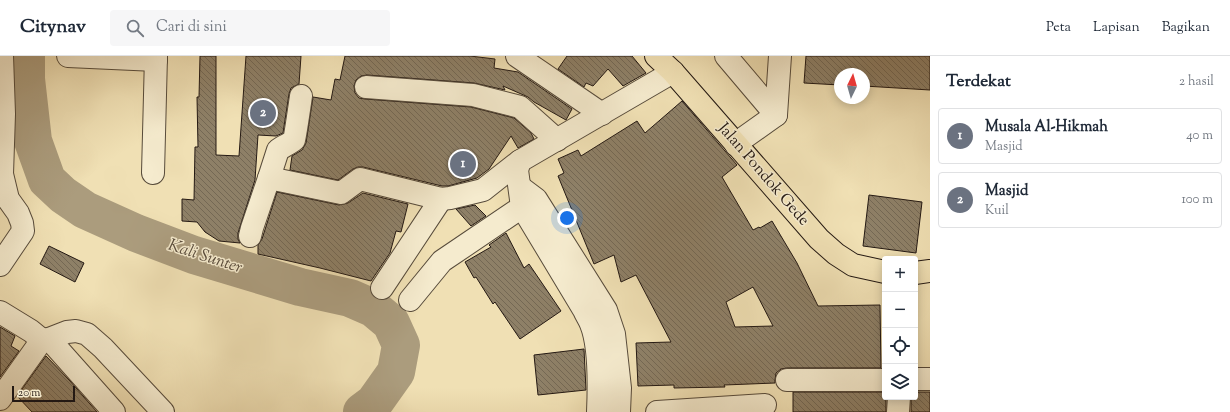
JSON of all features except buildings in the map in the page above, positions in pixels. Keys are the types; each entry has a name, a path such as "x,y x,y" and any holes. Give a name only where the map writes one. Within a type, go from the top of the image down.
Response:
{"main road":[{"name":"Jalan Pondok Gede","path":"656,56 673,72 819,239 836,254 854,265 882,271"},
{"path":"918,273 930,272"}],"street":[{"path":"0,265 23,231 18,213 8,199 2,174 4,114 2,56"},
{"path":"68,56 156,58 153,173"},
{"path":"517,56 602,114"},
{"path":"726,56 776,114"},
{"path":"736,145 776,114 780,56"},
{"path":"410,300 442,261 523,185 557,140 673,72"},
{"path":"366,87 473,95 520,107 557,140"},
{"path":"250,236 278,150 293,140 296,134 296,122 301,96"},
{"path":"269,178 342,193 360,179 441,199 483,190 523,185"},
{"path":"523,185 606,310 614,334 609,388 598,412"},
{"path":"382,288 441,199"},
{"path":"0,312 45,340 114,412"},
{"path":"0,399 45,340 67,332 76,331 87,334 103,348 163,412"},
{"path":"918,379 930,379"},
{"path":"788,380 882,380"},
{"path":"609,388 620,412"},
{"path":"898,412 899,400"},
{"path":"657,412 765,405"}],"waterway":[{"name":"Kali Sunter","path":"26,56 26,79 33,141 47,180 63,195 85,210 136,233 194,255 300,287 350,298 373,308 391,323 401,345 396,372 374,403 362,412"}],"place":[{"name":"Masjid","path":"263,113"},
{"name":"Musala Al-Hikmah","path":"463,164"}]}
